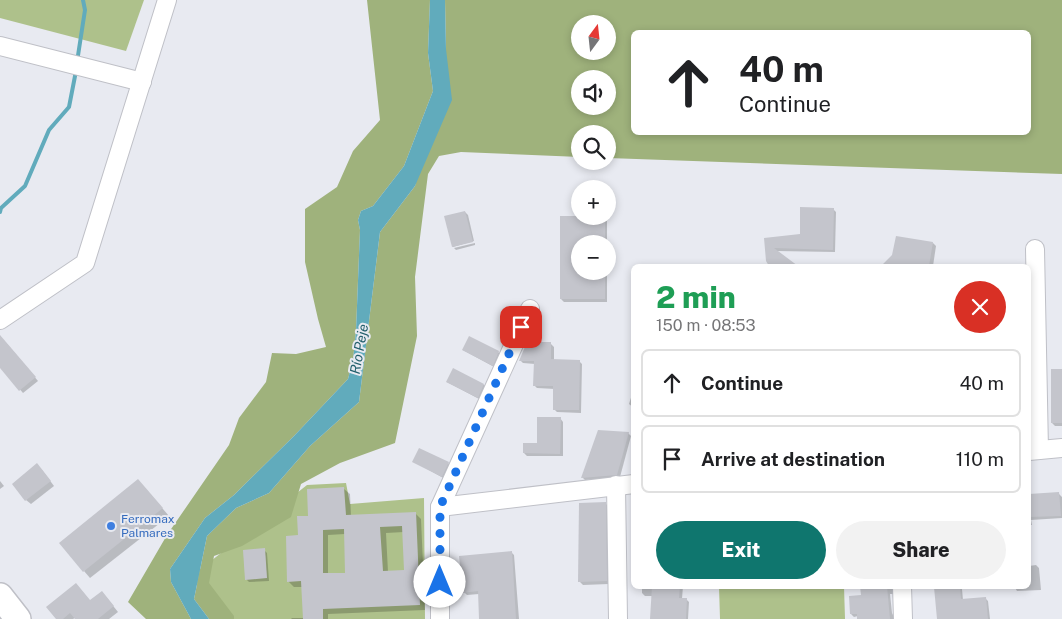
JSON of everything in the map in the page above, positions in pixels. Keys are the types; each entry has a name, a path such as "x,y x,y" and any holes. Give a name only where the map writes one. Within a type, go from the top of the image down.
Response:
{"highway":[{"path":"0,596 18,619"}],"street":[{"path":"0,320 85,263 167,0"},
{"path":"0,46 142,82"},
{"path":"1035,249 1032,308 1034,451 1062,448"},
{"path":"440,619 440,507 530,309"},
{"path":"440,507 631,484"},
{"path":"616,485 618,619"},
{"path":"902,589 903,619"}],"green space":[{"path":"0,0 144,0 126,51 0,18"},
{"path":"367,0 430,0 428,53 433,91 404,166 373,206 361,211 358,220 360,230 356,331 353,360 348,379 234,495 205,518 170,569 171,582 191,619 146,619 128,602 167,535 229,445 239,418 266,382 272,353 296,354 326,347 305,262 305,209 337,187 353,151 380,120"},
{"path":"445,0 1062,0 1062,174 616,158 616,125 571,125 571,157 461,152 439,156 428,174 415,277 417,336 395,443 340,463 301,484 291,517 242,546 214,556 209,583 234,616 234,619 209,619 194,599 207,536 236,508 269,493 310,446 359,402 380,232 415,186 446,49"},
{"path":"346,483 350,504 424,498 425,619 222,619 192,576 307,485"},
{"path":"719,589 844,589 845,619 720,619"}],"water":[{"name":"Río Peje","path":"430,0 445,0 446,49 452,100 415,186 380,232 359,402 310,446 269,493 236,508 207,536 194,599 209,619 191,619 171,582 170,569 205,518 234,495 348,379 353,360 356,331 360,230 358,220 361,211 373,206 404,166 433,91 428,53"}],"building":[{"path":"800,207 834,208 833,250 774,248 795,264 768,264 764,238 800,234"},
{"path":"465,211 473,242 452,247 444,216"},
{"path":"560,216 571,216 571,225 605,225 605,235 571,235 571,280 605,280 605,299 560,299"},
{"path":"896,236 933,242 929,264 883,264 892,255"},
{"path":"0,335 36,377 19,391 0,368"},
{"path":"469,336 499,351 493,366 462,350"},
{"path":"527,342 551,342 551,359 580,360 579,410 553,410 553,386 533,386 534,361 519,361"},
{"path":"453,368 484,384 478,398 446,382"},
{"path":"1051,369 1062,369 1062,423 1051,423"},
{"path":"537,417 561,417 560,454 523,453 523,443 537,443"},
{"path":"598,430 629,432 617,475 581,478"},
{"path":"419,448 449,462 442,477 412,462"},
{"path":"37,463 51,481 25,501 12,484"},
{"name":"Ferromax Palmares","path":"138,479 163,508 83,572 59,543"},
{"path":"344,487 346,515 416,512 420,605 323,609 323,619 303,619 301,581 287,582 286,536 298,535 297,516 308,516 307,489","holes":["402,526 404,570 383,571 380,527","344,529 345,573 323,573 323,530"]},
{"path":"1059,492 1061,516 1031,517 1031,494"},
{"path":"606,502 607,581 578,582 579,503"},
{"path":"265,548 267,578 245,580 243,550"},
{"path":"512,551 516,619 479,619 478,591 463,593 459,556"},
{"path":"76,583 90,600 102,591 114,606 98,619 75,619 70,613 63,619 56,619 46,607"},
{"path":"652,589 680,589 679,598 687,598 686,619 650,619"},
{"path":"860,589 887,589 890,619 857,619 857,614 850,614 849,596 861,595"},
{"path":"934,589 960,589 961,599 986,597 988,619 937,619"}],"waterway":[{"path":"77,62 85,10 83,0"},
{"path":"0,212 1,208 25,186 49,130 69,107 76,71"}],"place":[{"name":"Ferromax Palmares","path":"111,526"}],"route":[{"path":"440,582 440,507 521,327"}]}
